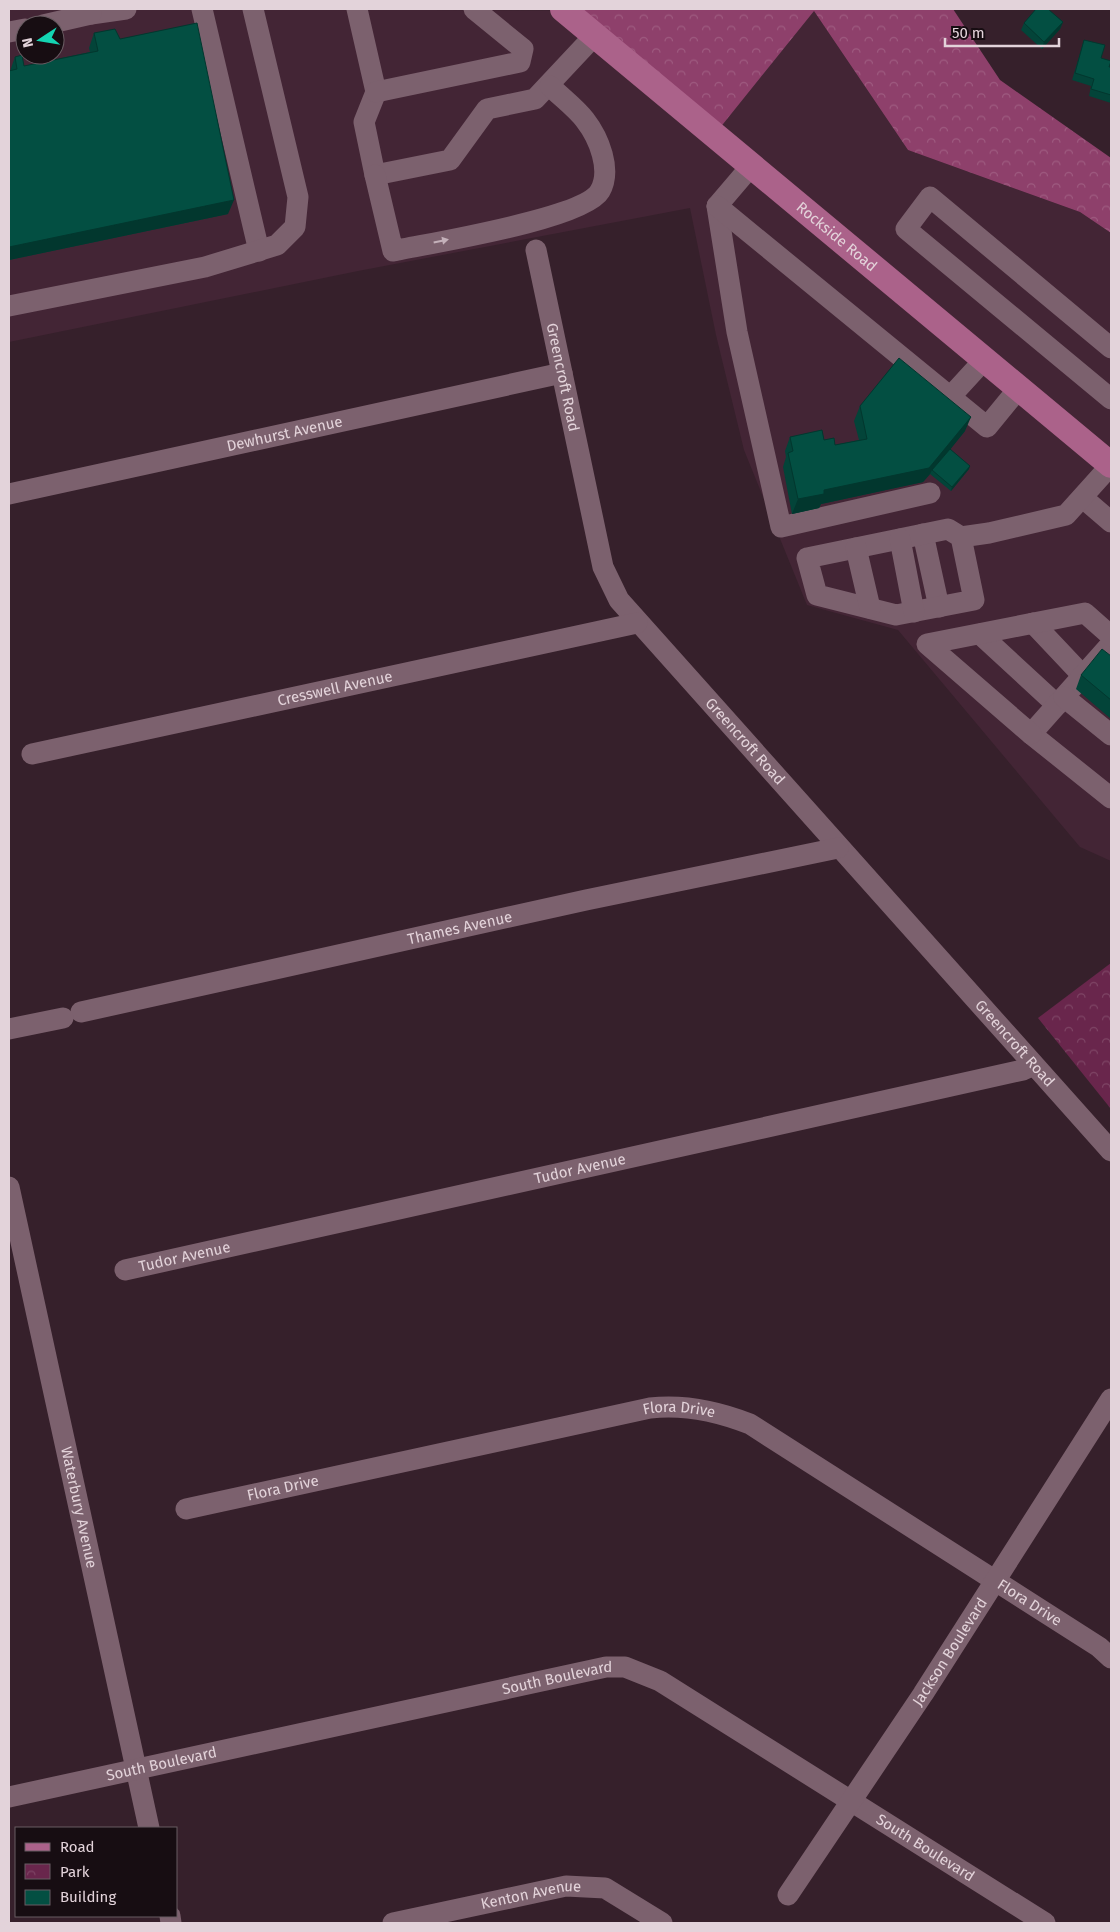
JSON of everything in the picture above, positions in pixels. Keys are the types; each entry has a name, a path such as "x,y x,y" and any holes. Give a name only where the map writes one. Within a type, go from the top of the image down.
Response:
{"main road":[{"name":"Rockside Road","path":"563,9 1111,465"}],"street":[{"path":"65,19 91,12 126,9"},
{"path":"202,9 259,251"},
{"path":"9,306 205,267 277,245 295,227 298,197 253,9"},
{"path":"357,9 376,92 364,122 393,251 549,218 586,203 600,193 605,168 602,151 586,120 550,86"},
{"path":"376,92 520,62 523,49 474,9"},
{"path":"375,175 450,160 487,110 535,100 550,86 595,35"},
{"path":"716,206 752,165"},
{"path":"1111,348 930,197 906,229 1111,399"},
{"path":"716,206 987,427 1019,388"},
{"path":"716,206 737,332 781,527 930,493"},
{"name":"Greencroft Road","path":"536,250 603,566 618,600 1111,1152"},
{"path":"951,396 984,360"},
{"name":"Dewhurst Avenue","path":"9,494 562,373"},
{"path":"961,537 974,600 896,615 817,595 807,558 948,529 961,537 1066,515 1111,465"},
{"path":"1083,498 1111,522"},
{"path":"924,534 939,607"},
{"path":"900,539 914,612"},
{"path":"856,548 870,608"},
{"path":"1111,636 1085,613 927,644 1031,734 1111,798"},
{"name":"Cresswell Avenue","path":"32,754 637,623"},
{"path":"1033,623 1083,676"},
{"path":"980,634 1061,701 1111,735"},
{"path":"1031,734 1111,644"},
{"name":"Thames Avenue","path":"9,1030 586,900 838,848"},
{"name":"Tudor Avenue","path":"124,1270 1023,1070 1034,1065"},
{"name":"Waterbury Avenue","path":"9,1187 149,1827"},
{"name":"Jackson Boulevard","path":"788,1895 923,1694 994,1579 1111,1399"},
{"name":"Flora Drive","path":"186,1509 650,1408 686,1407 724,1414 750,1424 1100,1647 1111,1658"},
{"name":"South Boulevard","path":"9,1797 135,1768 606,1667 625,1666 660,1681 1045,1923"},
{"name":"Kenton Avenue","path":"393,1923 566,1886 584,1885 605,1888 662,1923"}],"shaded area":[{"path":"9,9 814,11 908,150 1080,212 1111,233 1111,861 1080,847 898,630 807,605 744,450 716,335 690,208 358,271 9,342"}],"green space":[{"path":"563,9 953,9 1000,80 1111,158 1111,233 1080,212 908,150 814,11 715,134"},
{"path":"1111,963 1111,1109 1038,1018"}],"building":[{"path":"1036,9 1048,9 1063,22 1044,42 1024,23"},
{"path":"197,23 234,200 9,247 9,71 17,69 16,65 65,65 65,58 98,51 94,33 115,29 120,39"},
{"path":"1084,40 1105,45 1101,58 1111,61 1109,67 1111,67 1111,95 1091,89 1094,79 1075,73"},
{"path":"899,358 971,417 929,468 824,490 824,494 798,499 788,453 793,451 790,437 822,430 824,440 834,438 835,445 867,439 860,406"},
{"path":"950,449 970,466 952,487 932,470"},
{"path":"1102,649 1111,656 1111,700 1081,675"}]}
